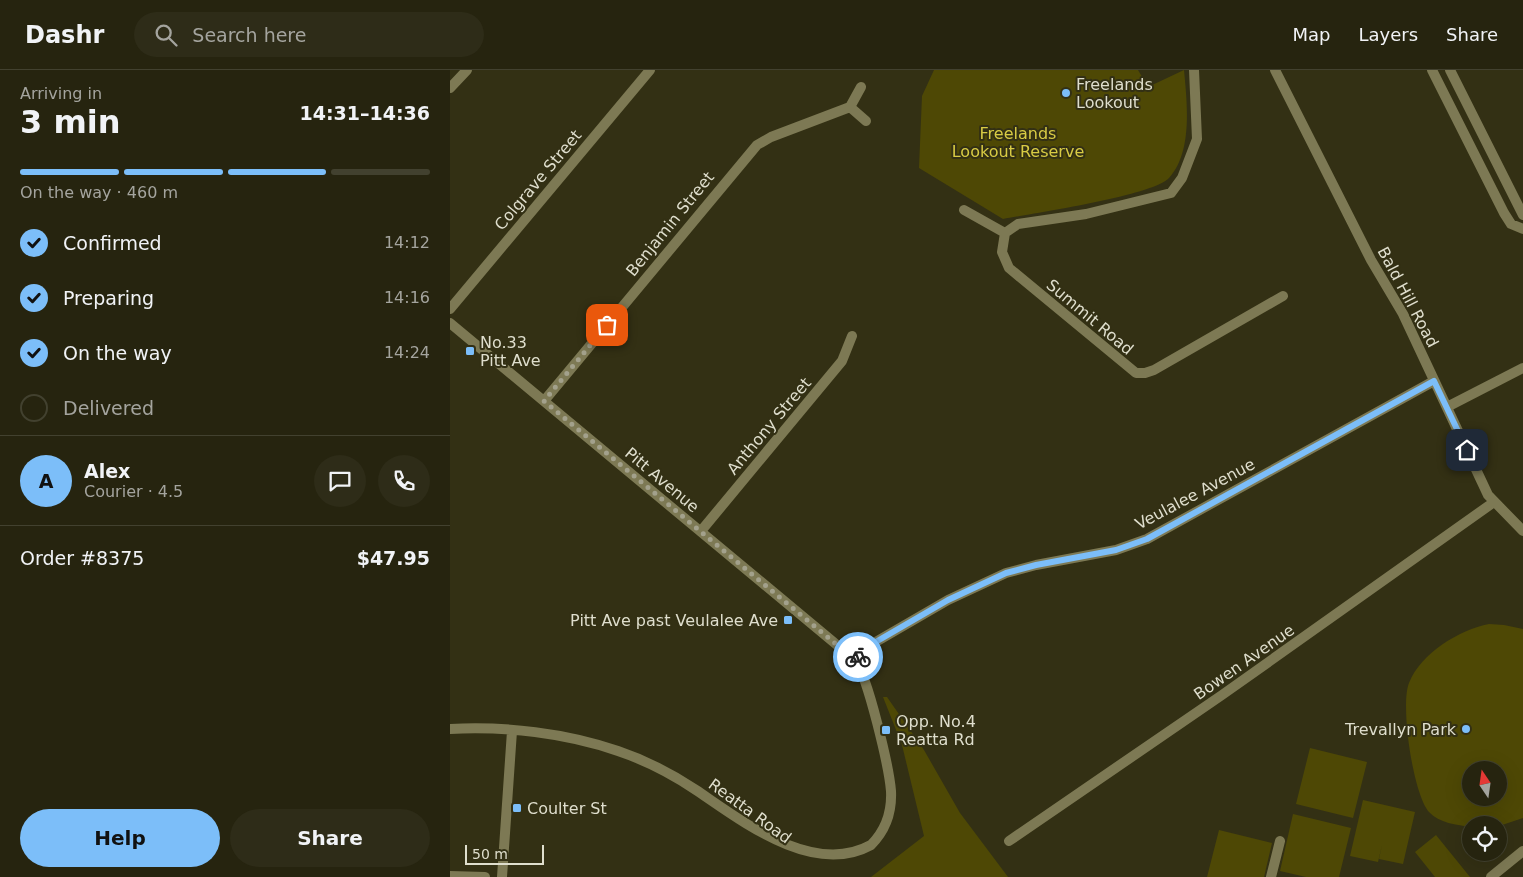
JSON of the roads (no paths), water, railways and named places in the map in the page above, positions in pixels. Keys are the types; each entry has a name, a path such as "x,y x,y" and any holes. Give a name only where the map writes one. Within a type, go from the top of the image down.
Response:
{"street":[{"path":"450,88 467,70"},
{"name":"Colgrave Street","path":"450,310 650,70"},
{"path":"964,210 1005,233 1018,224 1086,214 1170,193 1182,178 1197,139 1194,70"},
{"name":"Bald Hill Road","path":"1275,70 1371,260 1403,314 1484,486 1494,502 1523,531"},
{"path":"1432,70 1504,213 1511,224 1523,230"},
{"path":"1450,70 1523,215"},
{"path":"861,87 850,107 866,121"},
{"name":"Benjamin Street","path":"544,401 757,145 771,137 850,107"},
{"name":"Summit Road","path":"1005,233 1002,252 1010,268 1136,373 1154,370 1283,296"},
{"name":"Pitt Avenue","path":"450,323 855,660"},
{"name":"Anthony Street","path":"701,531 842,361 852,336"},
{"path":"1447,407 1523,368"},
{"name":"Veulalee Avenue","path":"855,660 867,647 948,600 1006,573 1036,565 1116,550 1147,539 1434,381"},
{"name":"Bowen Avenue","path":"1009,841 1222,695 1494,502"},
{"path":"826,865 852,859 867,850 885,828 891,803 890,787 867,684 855,660"},
{"name":"Reatta Road","path":"450,729 512,731 585,742 618,751 652,765 696,790 752,835 782,854"},
{"path":"502,877 512,731"},
{"path":"1271,877 1280,841"},
{"path":"1491,877 1523,851"},
{"path":"450,876 485,877"}],"place":[{"name":"Freelands Lookout","path":"1066,93"},
{"name":"No.33 Pitt Ave","path":"470,351"},
{"name":"Pitt Ave past Veulalee Ave","path":"788,620"},
{"name":"Trevallyn Park","path":"1466,729"},
{"name":"Opp. No.4 Reatta Rd","path":"886,730"},
{"name":"Coulter St","path":"517,808"}],"park label":[{"name":"Freelands Lookout Reserve","path":"1018,142"}]}
